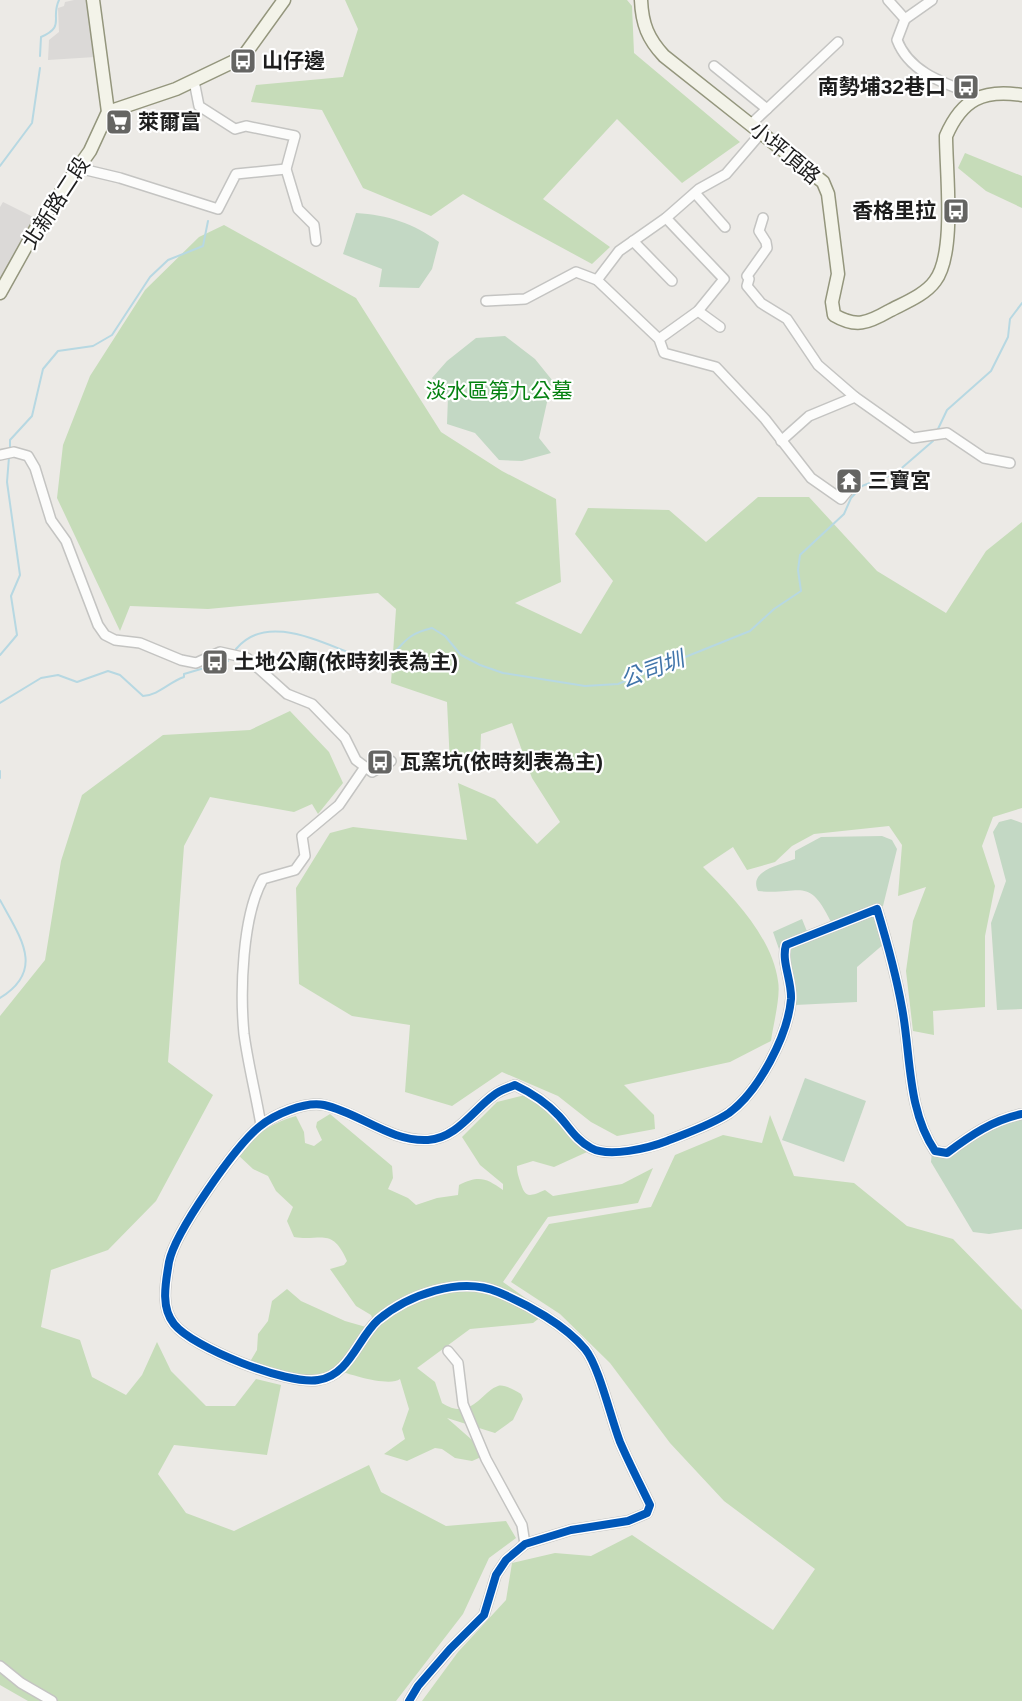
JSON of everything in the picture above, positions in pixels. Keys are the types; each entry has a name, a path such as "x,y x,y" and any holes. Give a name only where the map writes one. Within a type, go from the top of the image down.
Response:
{"street":[{"path":"93,0 108,112 194,81 243,57 284,0"},
{"name":"小坪頂路","path":"642,0 644,27 650,41 678,69 762,132 823,182 834,235 838,274 832,302 834,315 856,325 868,322 923,292 934,283 943,268 949,248 946,136 952,122 978,96"},
{"path":"888,0 905,19"},
{"path":"932,0 905,19 897,40 902,54 931,78 978,96 992,93 1022,95"},
{"path":"751,124 838,42"},
{"path":"714,66 767,109"},
{"path":"194,81 199,106 235,129 246,126 295,136 286,169 298,209 314,225 316,241"},
{"name":"北新路二段","path":"0,293 39,223 102,130 108,112"},
{"path":"597,280 619,250 666,218 695,193 726,174 762,132"},
{"path":"78,168 120,178 218,209 236,174 286,169"},
{"path":"695,193 725,227"},
{"path":"659,339 698,311 724,279 666,218"},
{"path":"763,218 759,231 767,248 747,276 749,279 747,286 761,303 787,319 818,365 855,397 913,438 947,434 984,458 1010,463"},
{"path":"633,241 672,281"},
{"path":"486,301 525,299 576,272 597,280 659,339 664,353 716,367 811,477 841,499 856,481"},
{"path":"698,311 720,327"},
{"path":"781,441 809,416 855,397"},
{"path":"6,453 28,456 36,468 51,520 66,541 98,625 105,635 115,640 140,643 181,660 196,663 220,652 247,658 287,694 312,704 345,738 356,760 372,772 391,760"},
{"path":"261,1125 244,1033 245,957 256,892 263,879 295,870 305,856 302,836 339,805 365,766"},
{"path":"409,1701 418,1686 450,1649 484,1615 496,1575 506,1560 525,1544 571,1530 628,1521 647,1513 650,1505 620,1442 586,1350 541,1313 495,1290 469,1285 452,1287 410,1300 377,1321 340,1369 319,1380 293,1379 246,1366 184,1333 173,1323 165,1305 171,1250 241,1145 261,1125 302,1106 323,1105 402,1137 429,1140 451,1134 496,1093 515,1085 534,1094 560,1116 575,1136 593,1150 627,1152 661,1143 728,1113 746,1098 767,1066 784,1032 791,998 789,972 783,953 786,945 877,909 900,998 915,1100 927,1139 935,1151 947,1153 975,1132 1003,1118 1022,1114"},
{"path":"448,1351 458,1363 463,1404 486,1459 522,1525 525,1544"},
{"path":"0,1666 21,1683 52,1701"}],"shaded area":[{"path":"91,0 95,57 48,60 49,40 59,32 58,8 64,6 65,2"},
{"path":"3,202 35,218 0,281 0,207"}],"green space":[{"path":"345,0 627,0 632,6 634,53 740,142 682,183 617,119 543,199 610,247 592,264 463,194 431,216 363,188 322,110 251,102 256,85 343,77 358,29"},
{"path":"965,153 1022,176 1022,208 986,191 958,168"},
{"path":"356,213 400,221 439,242 432,269 419,288 379,287 382,269 343,254"},
{"path":"224,225 356,298 441,432 502,471 556,499 561,582 515,603 581,634 613,581 575,534 588,508 669,510 706,542 758,497 809,497 877,571 946,613 986,551 1022,522 1022,808 993,817 982,846 995,886 985,936 985,1007 933,1011 934,1035 913,1031 906,971 913,921 926,887 898,896 902,845 889,826 814,834 792,846 775,862 747,870 733,847 703,867 750,919 768,949 778,981 771,1041 730,1062 624,1085 654,1115 655,1129 617,1136 591,1122 558,1096 502,1072 452,1106 405,1092 410,1025 352,1016 299,984 296,888 330,833 353,827 467,840 458,783 495,799 537,844 560,822 532,778 512,723 481,734 480,759 450,764 447,702 391,683 396,609 378,593 208,609 130,606 120,631 57,498 63,445 90,376 145,290 199,237"},
{"name":"淡水區第九公墓","path":"505,336 535,359 552,380 539,438 551,453 522,461 499,460 475,433 447,424 448,396 432,378 447,361 476,338"},
{"path":"290,711 329,752 343,783 318,814 312,804 294,812 210,797 184,846 168,1062 213,1095 156,1201 108,1250 51,1270 41,1327 80,1340 92,1377 126,1395 142,1375 157,1342 171,1371 206,1406 235,1406 256,1379 281,1385 267,1455 174,1445 158,1474 186,1513 234,1531 369,1465 381,1492 446,1526 506,1521 516,1538 489,1558 463,1614 396,1701 28,1701 0,1685 0,1016 45,960 61,861 82,795 163,735 250,730"},
{"path":"1011,819 1022,823 1022,1009 997,1010 991,923 1006,881 993,832 999,822"},
{"path":"882,836 892,840 897,849 883,906 831,922 823,907 809,892 802,890 758,891 756,884 762,873 795,859 795,851 821,837"},
{"path":"876,912 885,943 857,967 857,1002 795,1005 786,947"},
{"path":"802,919 808,934 784,943 780,952 773,932"},
{"path":"805,1078 866,1101 844,1162 782,1140"},
{"path":"525,1095 542,1106 556,1122 590,1147 587,1152 554,1167 533,1161 517,1166 525,1193 530,1195 545,1190 553,1196 622,1184 653,1168 638,1203 548,1217 503,1282 546,1313 533,1323 470,1329 417,1368 435,1382 442,1403 452,1408 461,1409 475,1404 498,1386 513,1389 521,1394 523,1399 513,1420 495,1433 447,1418 488,1454 472,1461 455,1458 442,1449 435,1448 407,1461 384,1454 405,1439 402,1429 409,1409 400,1379 388,1382 379,1381 338,1370 313,1382 248,1365 257,1350 258,1334 268,1321 272,1301 287,1289 301,1301 345,1321 366,1327 375,1325 371,1315 356,1306 330,1269 344,1265 347,1261 336,1243 325,1238 294,1237 287,1221 293,1207 276,1191 268,1176 253,1169 237,1154 248,1142 264,1130 296,1116 304,1132 305,1143 314,1146 322,1140 316,1127 317,1122 330,1114 392,1166 393,1178 388,1189 408,1198 416,1205 437,1198 458,1195 459,1185 477,1179 492,1183 503,1190 503,1184 480,1165 462,1137 497,1102"},
{"path":"770,1115 794,1176 854,1183 907,1226 953,1239 1022,1310 1022,1701 422,1701 458,1652 506,1600 512,1563 555,1553 591,1556 632,1535 773,1630 815,1569 724,1501 670,1443 610,1363 560,1314 511,1282 549,1224 651,1207 675,1155 723,1135 762,1143"},
{"path":"1022,1116 1022,1229 989,1234 973,1232 931,1162 932,1152 944,1155 975,1136"}],"waterway":[{"path":"40,56 41,37 49,33 55,25 59,0"},
{"path":"0,166 32,123 40,68"},
{"path":"10,449 10,440 32,416 43,369 58,351 93,346 112,335 150,277 168,260 203,246 208,221"},
{"name":"公司圳","path":"938,429 947,410 991,371 1008,337 1010,319 1022,303"},
{"name":"公司圳","path":"236,649 251,637 269,632 288,633 309,638 367,659 383,662 409,638 432,628 445,636 461,655 503,673 585,686 618,684 750,631 774,609 801,591 798,570 800,555 844,514 851,498 862,486 896,473 933,441"},
{"path":"0,655 17,635 11,596 20,575 7,482 9,457"},
{"name":"公司圳","path":"0,703 41,678 58,675 77,682 108,671 120,675 143,696 149,695 184,677 184,674 228,661"},
{"name":"公司圳","path":"0,771 0,778"},
{"name":"公司圳","path":"0,900 15,927 25,952 22,976 14,987 0,998"}],"cycle path":[{"path":"409,1701 418,1686 450,1649 484,1615 496,1575 506,1560 525,1544 571,1530 628,1521 647,1513 650,1505 620,1442 600,1380 585,1349 577,1340 545,1316 498,1292 467,1286 451,1287 404,1303 378,1320 338,1371 318,1380 285,1377 264,1371 220,1354 184,1334 174,1324 165,1302 169,1262 182,1231 194,1211 248,1137 272,1118 299,1107 316,1104 350,1114 388,1132 428,1140 456,1129 496,1093 515,1085 549,1106 577,1138 591,1148 618,1152 659,1144 707,1125 729,1113 751,1091 761,1077 778,1045 789,1013 791,992 785,958 786,945 877,909 900,995 911,1082 919,1118 935,1151 947,1153 983,1129 1001,1120 1022,1114"}],"place":[{"name":"山仔邊","path":"243,61"},
{"name":"南勢埔32巷口","path":"966,87"},
{"name":"萊爾富","path":"119,122"},
{"name":"香格里拉","path":"956,211"},
{"name":"三寶宮","path":"849,481"},
{"name":"土地公廟(依時刻表為主)","path":"215,662"},
{"name":"瓦窯坑(依時刻表為主)","path":"380,762"}]}
